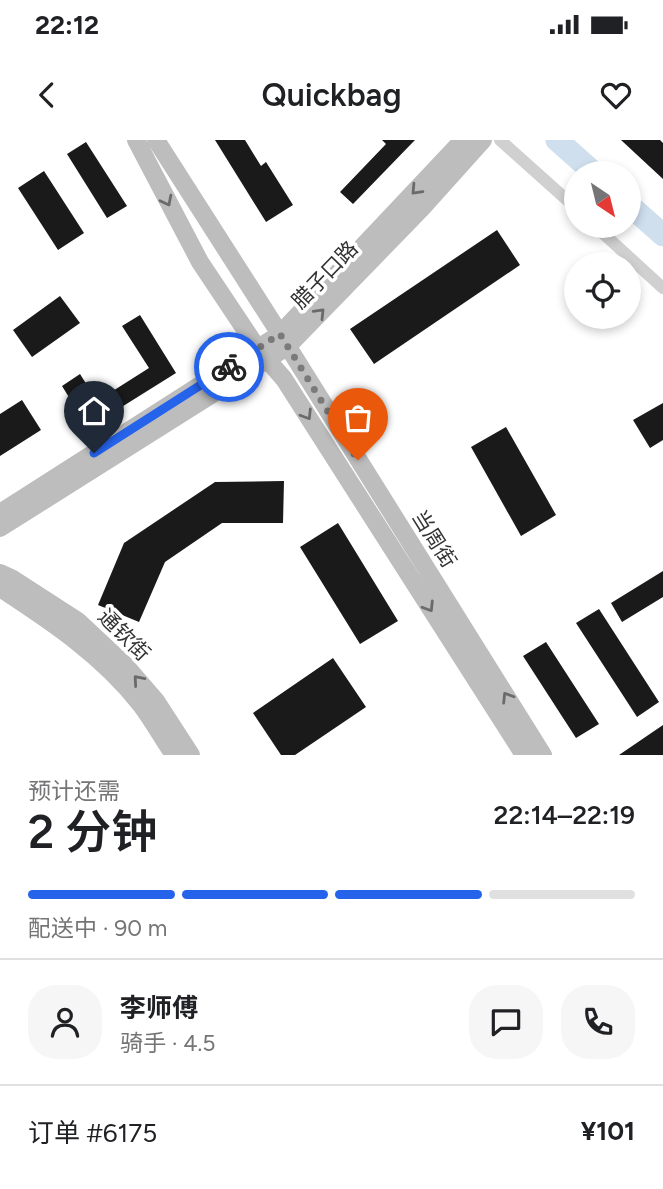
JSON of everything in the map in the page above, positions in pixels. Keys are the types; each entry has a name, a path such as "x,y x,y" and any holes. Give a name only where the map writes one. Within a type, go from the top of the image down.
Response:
{"main road":[{"name":"当周街","path":"136,140 200,262 262,354 284,379 524,755"},
{"name":"当周街","path":"156,140 543,755"},
{"name":"腊子口路","path":"283,341 463,140"},
{"name":"腊子口路","path":"0,513 283,341 422,208 483,140"},
{"name":"腊子口路","path":"0,528 262,354"},
{"name":"通钦街","path":"0,573 78,621 115,655 156,701 191,755"},
{"path":"0,588 71,635 109,669 141,705 174,755"}],"street":[{"path":"500,140 564,197"},
{"path":"608,238 663,288"}],"building":[{"path":"215,140 245,140 261,166 266,162 293,205 266,222"},
{"path":"382,140 415,140 353,204 340,192 386,144"},
{"path":"621,140 660,140 663,143 663,179"},
{"path":"86,142 127,206 107,218 67,154"},
{"path":"44,171 84,233 58,250 18,188"},
{"path":"497,230 520,265 374,364 350,329"},
{"path":"60,296 80,323 32,357 13,330"},
{"path":"140,315 176,373 88,428 62,386 80,374 97,401 149,368 122,326"},
{"path":"22,400 41,430 0,456 0,414"},
{"path":"663,403 663,440 650,448 633,420"},
{"path":"506,427 556,515 521,536 471,447"},
{"path":"284,481 283,523 222,523 165,562 139,622 98,605 124,543 215,482"},
{"path":"338,523 398,621 360,644 300,547"},
{"path":"663,571 663,597 622,622 611,603"},
{"path":"599,609 659,702 637,717 576,623"},
{"path":"546,642 599,724 576,738 523,656"},
{"path":"333,658 366,707 295,755 281,755 253,713"},
{"path":"663,725 663,755 619,755"}],"waterway":[{"path":"557,140 581,161"},
{"path":"641,216 663,235"}],"way so far":[{"path":"229,367 280,334 358,460"}],"route":[{"path":"94,453 229,367"}]}
